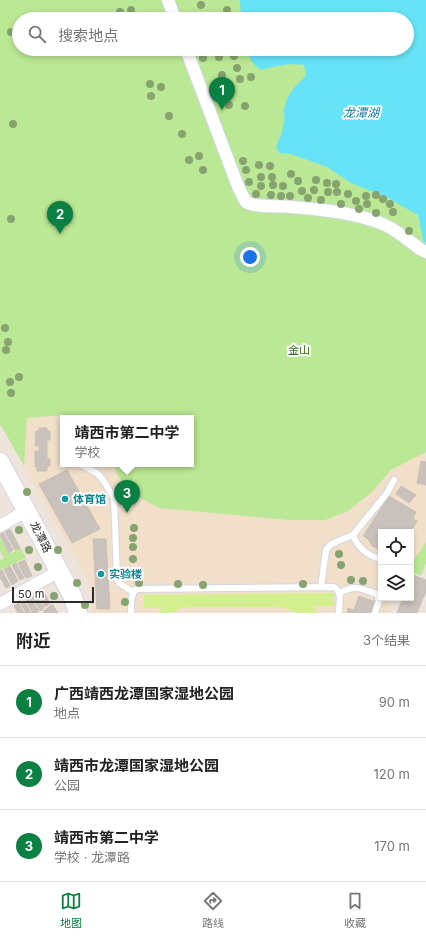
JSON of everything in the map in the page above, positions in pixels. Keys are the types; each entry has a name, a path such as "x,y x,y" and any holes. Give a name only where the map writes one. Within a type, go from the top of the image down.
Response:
{"main road":[{"name":"龙潭路","path":"0,462 72,595 78,613"},
{"name":"龙潭路","path":"0,483 66,598 71,613"}],"street":[{"path":"168,0 172,12"},
{"path":"189,56 239,189 246,202 253,205 286,206 328,211 369,220 386,226 426,252"},
{"path":"0,526 19,515"},
{"path":"0,604 52,575"}],"lane":[{"path":"86,467 97,473 114,498 117,577 119,583 133,592"},
{"path":"321,587 326,550 330,545 353,535 387,493 394,480"},
{"path":"353,535 356,542 366,552 372,557 378,558"},
{"path":"130,613 133,592 136,589 141,588 334,586 340,593 339,613"},
{"path":"340,593 351,588 356,588 377,594 379,602 375,613"}],"shaded area":[{"path":"60,416 60,467 115,467 123,484 133,494 159,508 288,520 325,520 372,492 391,469 426,452 426,542 414,560 414,529 378,529 378,601 392,601 388,613 91,613 91,591 87,579 24,466 27,418"}],"green space":[{"name":"金山","path":"0,0 426,0 426,452 391,470 372,492 348,511 325,520 288,520 159,508 133,494 123,484 115,467 194,467 194,415 60,415 27,418 24,466 0,424"},
{"path":"0,537 9,554 21,548 26,558 0,570 0,560 4,558 0,551"},
{"path":"426,542 426,563 421,576 414,572 414,560"},
{"path":"334,593 334,606 313,606 318,613 297,613 276,607 191,607 182,608 171,613 157,613 164,607 144,608 144,595"}],"water":[{"name":"龙潭湖","path":"240,0 426,0 426,242 424,243 418,215 386,197 351,183 327,167 291,154 279,153 276,147 282,132 285,105 292,91 306,76 304,65 283,65 262,70 256,66 250,59 250,56 414,56 414,12 241,12"}],"building":[{"path":"39,428 47,428 47,431 50,431 50,440 47,440 47,459 50,459 50,466 47,466 47,471 37,471 37,467 35,467 35,451 39,451 39,446 35,446 36,431 39,431"},
{"path":"421,461 426,462 426,485 417,483"},
{"name":"体育馆","path":"67,470 100,529 72,543 39,484"},
{"path":"401,486 416,495 409,503 396,494"},
{"path":"389,496 416,512 413,519 417,521 413,529 378,529 378,549 372,546 368,539 363,536"},
{"path":"10,529 20,548 15,550 5,532"},
{"path":"3,532 13,550 9,553 0,535"},
{"name":"实验楼","path":"93,539 106,539 110,609 97,609"},
{"path":"25,560 32,576 26,578 18,563"},
{"path":"16,563 24,578 20,580 12,565"},
{"path":"10,566 18,581 12,585 4,569"},
{"path":"2,570 10,586 6,588 0,577 0,571"},
{"path":"414,575 426,580 426,591 417,613 397,613 402,601 414,601"},
{"path":"43,591 50,603 45,607 38,594"},
{"path":"36,595 44,608 41,611 32,598"},
{"path":"359,596 376,602 372,613 347,613 348,608 354,610"},
{"path":"30,598 39,611 36,613 33,613 26,601"},
{"path":"24,601 31,613 26,613 21,603"},
{"path":"19,603 24,613 18,613 14,606"},
{"path":"52,604 58,613 43,612"}],"place":[{"name":"广西靖西龙潭国家湿地公园","path":"222,110"},
{"name":"靖西市龙潭国家湿地公园","path":"60,234"},
{"name":"体育馆","path":"65,499"},
{"name":"靖西市第二中学","path":"127,513"},
{"name":"实验楼","path":"101,574"}]}
